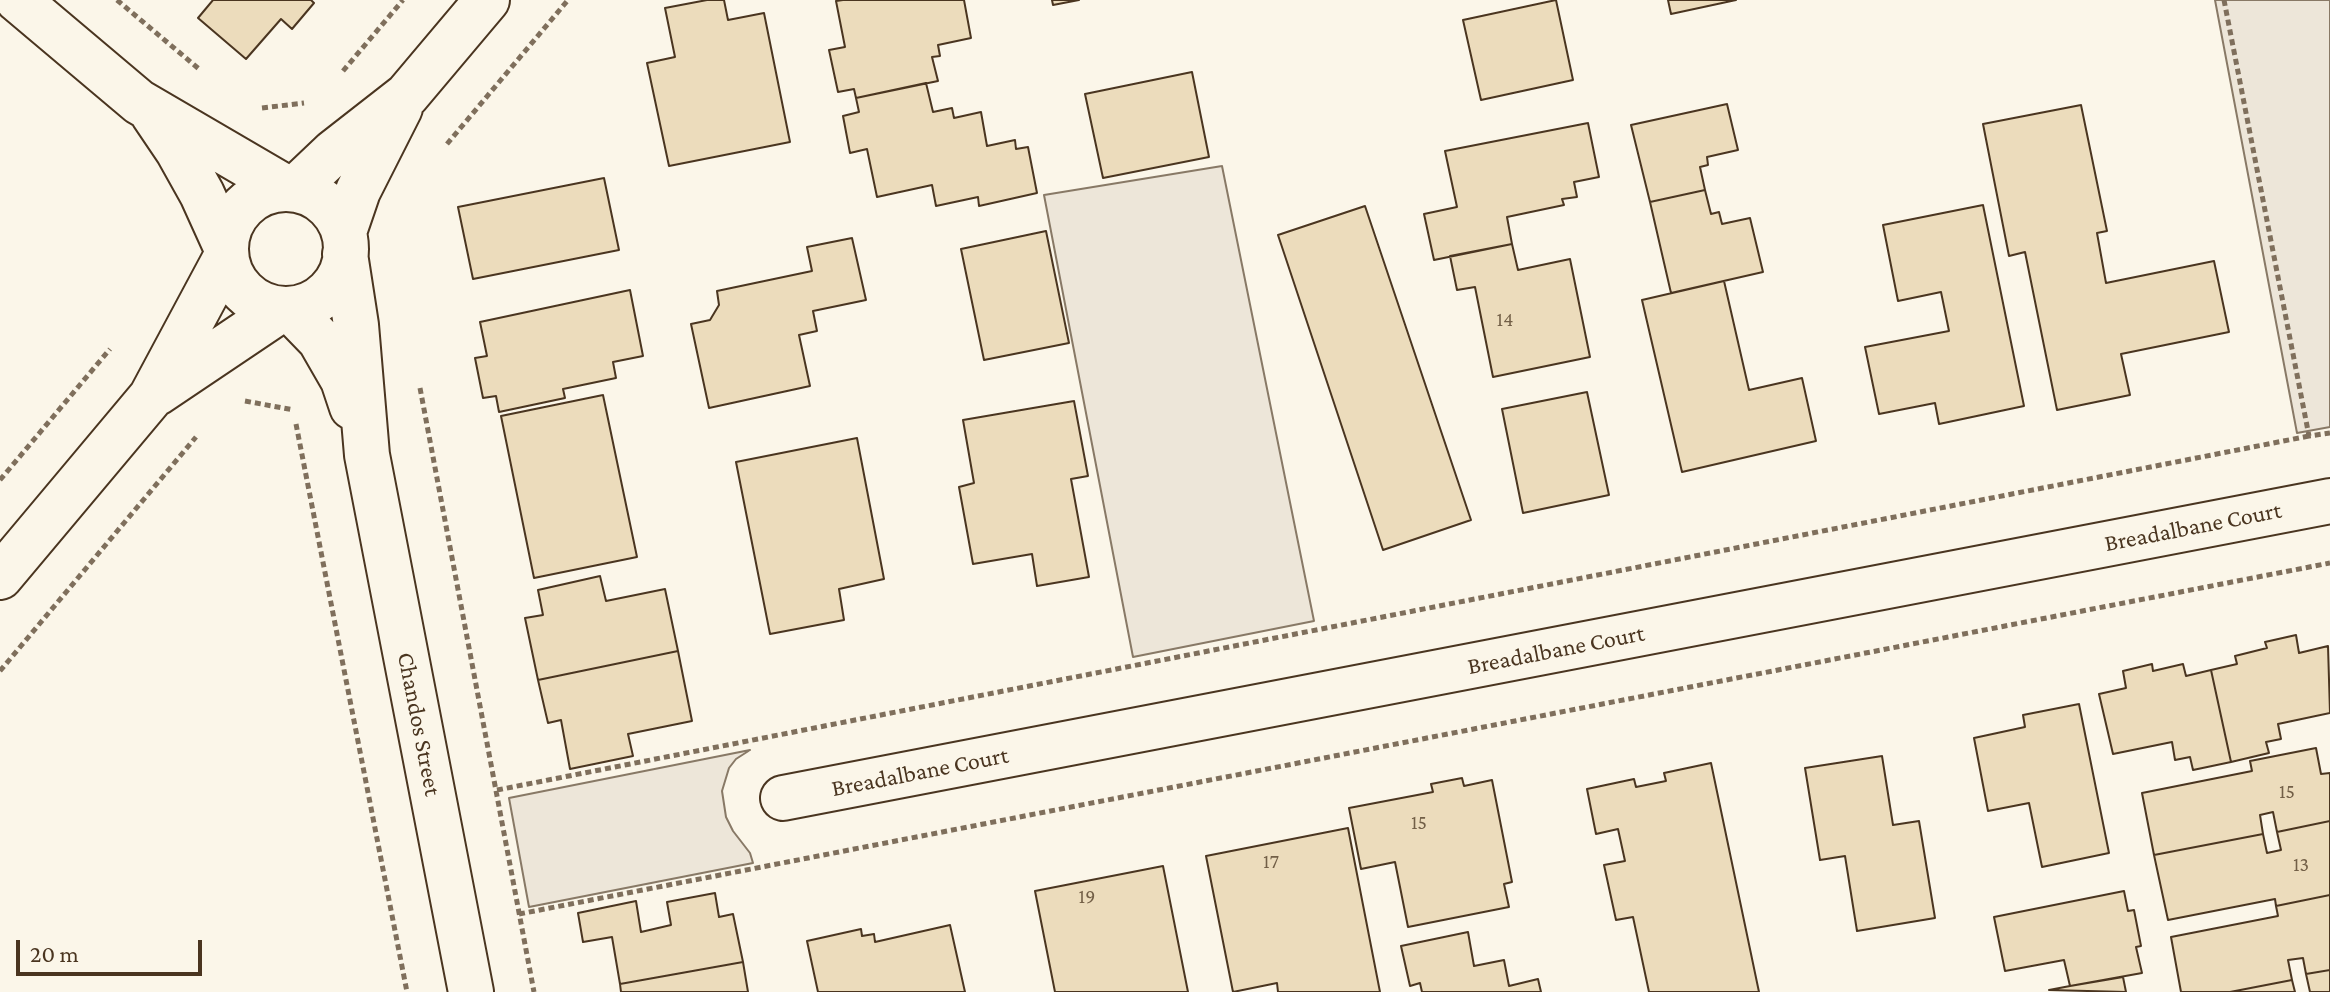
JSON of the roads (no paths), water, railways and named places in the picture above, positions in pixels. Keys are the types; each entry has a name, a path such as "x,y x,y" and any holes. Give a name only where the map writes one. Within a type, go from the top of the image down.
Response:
{"street":[{"path":"18,0 139,102 292,189 326,204 336,216 344,243"},
{"path":"0,577 151,397 226,252 228,232 245,205 258,195 292,189 407,95 487,0"},
{"path":"147,105 196,184 226,252 230,273 239,287 251,299 265,306 286,309 307,306 322,298 342,271 344,243 358,191 407,95"},
{"name":"Chandos Street","path":"344,243 356,325 367,455 471,992"},
{"path":"151,397 286,309"},
{"name":"Chandos Street","path":"286,309 320,340 343,380 367,455"},
{"name":"Breadalbane Court","path":"783,798 2330,501"}]}
